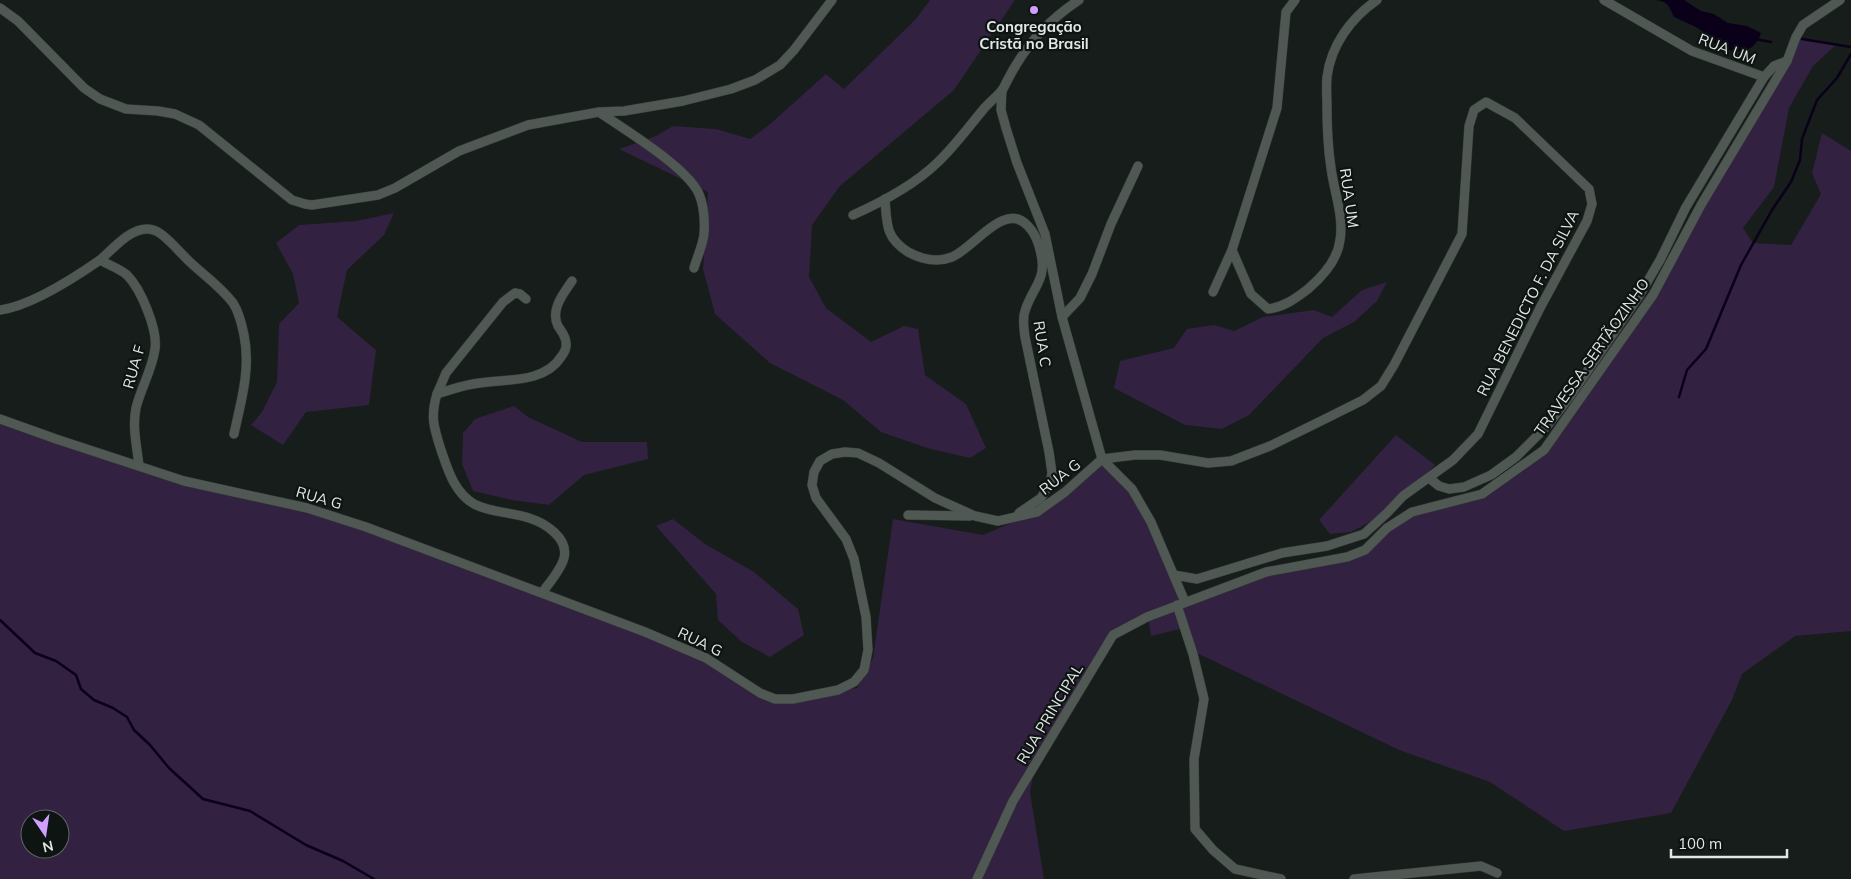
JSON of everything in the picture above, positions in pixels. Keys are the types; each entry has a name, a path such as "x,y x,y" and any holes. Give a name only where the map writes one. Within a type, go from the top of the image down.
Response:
{"street":[{"path":"0,8 18,21 84,88 100,99 126,109 166,112 191,121 199,125 292,200 305,204 320,204 378,195 395,188 459,151 528,126 599,112 624,111 683,101 731,89 756,80 780,65 794,50 832,0"},
{"path":"853,215 885,199 922,176 936,164 963,136 983,108 1002,90 1036,36 1062,11 1079,0"},
{"path":"1213,292 1232,250 1277,108 1286,12 1295,0"},
{"name":"RUA UM","path":"1232,250 1251,294 1268,310 1280,308 1318,281 1338,253 1341,222 1331,168 1327,128 1327,78 1331,62 1347,26 1362,10 1377,0"},
{"name":"RUA UM","path":"1604,0 1692,51 1764,77 1774,66 1787,61"},
{"name":"TRAVESSA SERTÃOZINHO","path":"1181,603 1266,572 1347,557 1365,550 1387,528 1412,512 1482,494 1544,450 1653,295 1701,205 1787,61 1796,37 1803,25 1840,0"},
{"path":"1429,478 1439,486 1449,489 1464,487 1492,475 1516,457 1548,425 1639,296 1660,260 1686,207 1764,77"},
{"path":"1002,90 1001,110 1017,163 1045,234 1062,317 1102,459 1132,489 1151,522 1174,575 1204,699 1194,759 1195,829 1235,869 1281,879"},
{"name":"RUA BENEDICTO F. DA SILVA","path":"1102,459 1160,455 1208,463 1232,462 1270,446 1363,400 1381,386 1394,365 1462,234 1469,126 1474,110 1486,102 1515,118 1589,189 1592,204 1587,221 1540,308 1478,434 1453,460 1403,496 1364,534 1327,546 1282,553 1197,579 1174,575"},
{"path":"599,112 685,175 698,193 704,215 704,235 694,268"},
{"path":"1062,317 1080,298 1138,166"},
{"name":"RUA C","path":"885,199 888,226 893,240 916,256 933,260 950,258 963,252 993,226 1005,219 1016,218 1023,221 1033,232 1041,254 1043,271 1024,311 1023,322 1052,474 1050,483 1041,498 1024,511 998,521"},
{"path":"0,310 31,300 66,283 100,260 127,237 139,230 150,228 161,234 217,285 233,304 239,317 247,355 246,378 234,434"},
{"name":"RUA F","path":"100,260 126,275 134,284 146,306 154,336 154,356 135,415 134,427 138,466"},
{"path":"437,394 472,384 528,378 553,367 565,351 566,342 555,316 556,309 572,281"},
{"path":"526,299 520,294 510,295 446,374 433,407 432,420 448,472 461,492 474,504 487,509 530,518 557,535 564,545 564,557 542,593"},
{"name":"RUA G","path":"0,419 184,481 315,510 375,530 645,632 706,658 760,693 775,699 793,699 838,690 854,682 864,670 868,650 866,617 854,559 846,539 816,498 812,485 814,472 820,461 832,454 858,453 879,463 935,498 975,516 998,521 1037,512 1065,492 1102,459"},
{"path":"908,515 975,516"},
{"name":"RUA PRINCIPAL","path":"977,879 1013,801 1114,635 1147,617 1181,603"},
{"path":"1354,879 1481,866 1497,873"}],"shaded area":[{"path":"930,0 1015,0 954,90 840,186 812,225 809,277 826,308 871,342 904,326 918,329 925,375 966,404 986,448 970,458 927,448 881,432 843,400 770,363 715,314 703,269 708,192 619,149 656,136 673,126 716,129 750,139 769,125 826,74 844,89 915,20"},
{"path":"1654,0 1684,0 1701,11 1714,14 1728,23 1747,26 1761,33 1753,46 1747,50 1734,51 1727,49 1711,41 1699,29 1674,17 1665,3"},
{"path":"1796,37 1814,42 1837,44 1813,66 1789,108 1774,187 1743,228 1753,243 1791,245 1821,194 1812,173 1822,133 1851,151 1851,631 1795,636 1742,674 1732,700 1671,813 1564,831 1490,782 1399,750 1199,654 1193,654 1184,628 1151,636 1148,617 1113,635 1035,764 1030,792 1044,879 0,879 0,419 139,466 307,508 706,658 775,699 857,688 873,658 893,519 983,535 1037,512 1102,459 1132,489 1185,601 1266,572 1365,551 1412,512 1482,494 1544,450 1653,295"},
{"path":"394,213 384,235 347,270 337,317 376,350 369,405 306,412 283,445 251,425 262,412 277,382 279,324 299,303 293,274 276,243 299,225 356,221"},
{"path":"1387,282 1377,301 1354,322 1323,338 1249,415 1222,429 1185,425 1114,388 1120,361 1174,348 1187,329 1214,325 1234,331 1263,317 1314,310 1332,317 1362,290"},
{"path":"514,406 528,417 582,442 647,442 648,459 584,475 549,505 512,500 473,491 462,464 463,433 475,419"},
{"path":"1396,435 1435,465 1387,513 1351,532 1330,534 1319,520"},
{"path":"673,519 705,544 754,572 798,609 804,635 770,657 742,642 718,620 716,594 656,526"}],"waterway":[{"path":"1755,39 1771,42"},
{"path":"1802,39 1851,47"},
{"path":"1679,397 1687,370 1706,349 1741,265 1772,210 1791,182 1800,160 1802,139 1817,100 1837,78 1851,54"},
{"path":"0,620 35,653 56,661 76,675 81,689 94,700 113,708 127,717 134,730 150,745 169,768 203,799 250,811 306,845 343,861 374,879"}],"place":[{"name":"Congregação Cristã no Brasil","path":"1034,10"}]}
